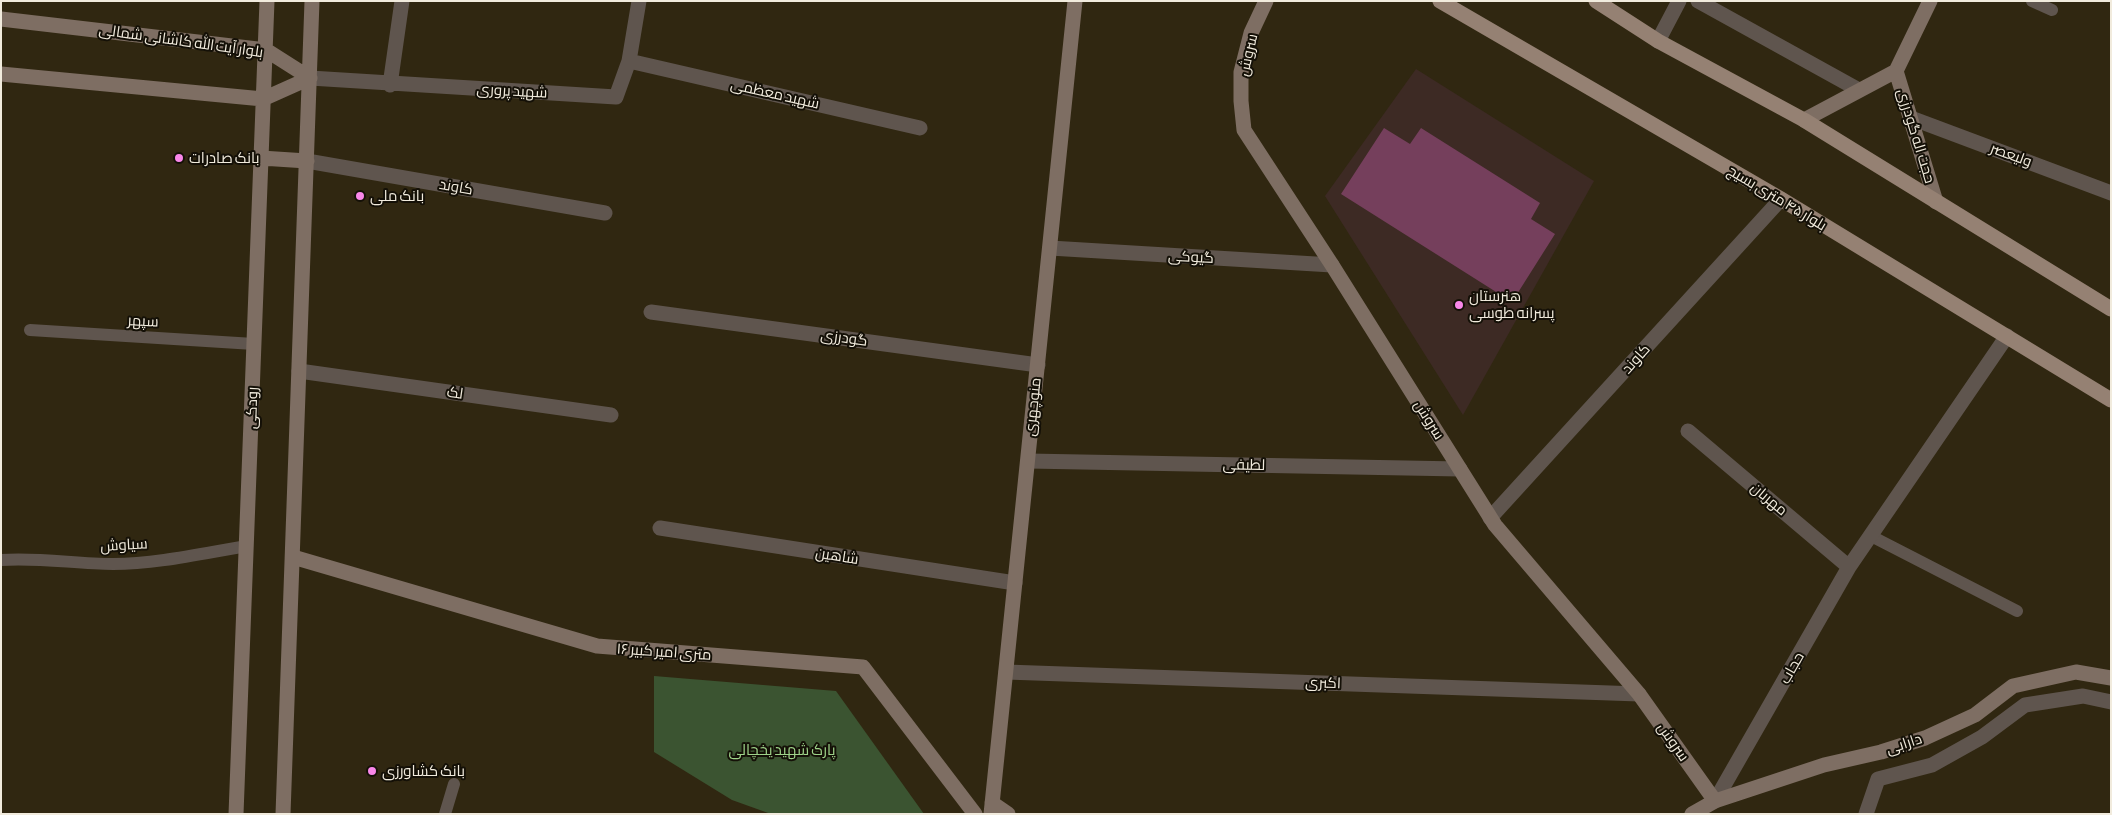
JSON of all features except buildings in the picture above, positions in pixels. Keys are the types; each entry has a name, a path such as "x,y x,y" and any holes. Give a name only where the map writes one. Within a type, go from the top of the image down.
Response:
{"main road":[{"name":"بلوار ۴۵ متری بسیج","path":"1440,1 1782,199 2111,400"},
{"path":"1596,1 1658,41 1804,120 1936,202 2109,304"}],"street":[{"name":"رودکی","path":"236,814 267,1"},
{"path":"284,814 312,1"},
{"path":"390,85 402,1"},
{"name":"شهید پروری","path":"310,78 390,85 616,97 629,61 639,1"},
{"name":"منوچهری","path":"992,808 1075,1"},
{"name":"سروش","path":"1266,1 1252,32 1241,72 1244,130 1332,265 1490,518 1639,694 1715,801"},
{"path":"1658,41 1679,1"},
{"path":"1698,1 1858,90"},
{"name":"حجت اله گودرزی","path":"1804,120 1896,71 1930,1"},
{"name":"بلوار آیت الله کاشانی شمالی","path":"1,19 266,50 310,78"},
{"name":"شهید معظمی","path":"629,61 920,128"},
{"name":"حجت اله گودرزی","path":"1896,71 1912,118 1936,202"},
{"path":"1,74 264,99 310,78"},
{"name":"ولیعصر","path":"1912,118 2111,192"},
{"path":"261,158 307,161"},
{"name":"کاوند","path":"307,161 605,213"},
{"name":"کاوند","path":"1490,518 1782,199"},
{"name":"گیوکی","path":"1050,248 1332,265"},
{"name":"گودرزی","path":"651,312 1038,364"},
{"name":"حجاب","path":"1715,801 1850,567 2007,336"},
{"name":"لک","path":"299,371 611,415"},
{"name":"مهربان","path":"1688,431 1850,567"},
{"name":"لطیفی","path":"1028,461 1460,469"},
{"name":"شاهین","path":"660,528 1015,583"},
{"name":"۱۶ متری امیر کبیر","path":"293,557 597,646 863,667 976,814"},
{"name":"اکبری","path":"1006,672 1639,694"},
{"name":"دارابی","path":"1692,814 1715,801 1824,765 1881,752 1925,738 1975,715 2013,686 2076,672 2111,678"},
{"path":"1866,814 1878,779 1932,765 1982,737 2025,705 2083,696 2111,702"},
{"path":"992,808 1008,814"}],"lane":[{"path":"2032,1 2052,10"},
{"name":"سپهر","path":"30,330 254,344"},
{"path":"1871,536 2017,611"},
{"name":"سیاوش","path":"1,560 18,559 114,564 185,557 247,546"},
{"path":"445,814 454,784"}],"shaded area":[{"name":"هنرستان پسرانه طوسی","path":"1416,69 1594,181 1463,415 1325,196"}],"green space":[{"name":"پارک شهید یخچالی","path":"654,676 836,691 924,814 771,814 732,800 654,752"}],"place":[{"name":"بانک صادرات","path":"179,158"},
{"name":"بانک ملی","path":"360,196"},
{"name":"هنرستان پسرانه طوسی","path":"1459,305"},
{"name":"بانک کشاورزی","path":"372,771"}]}
